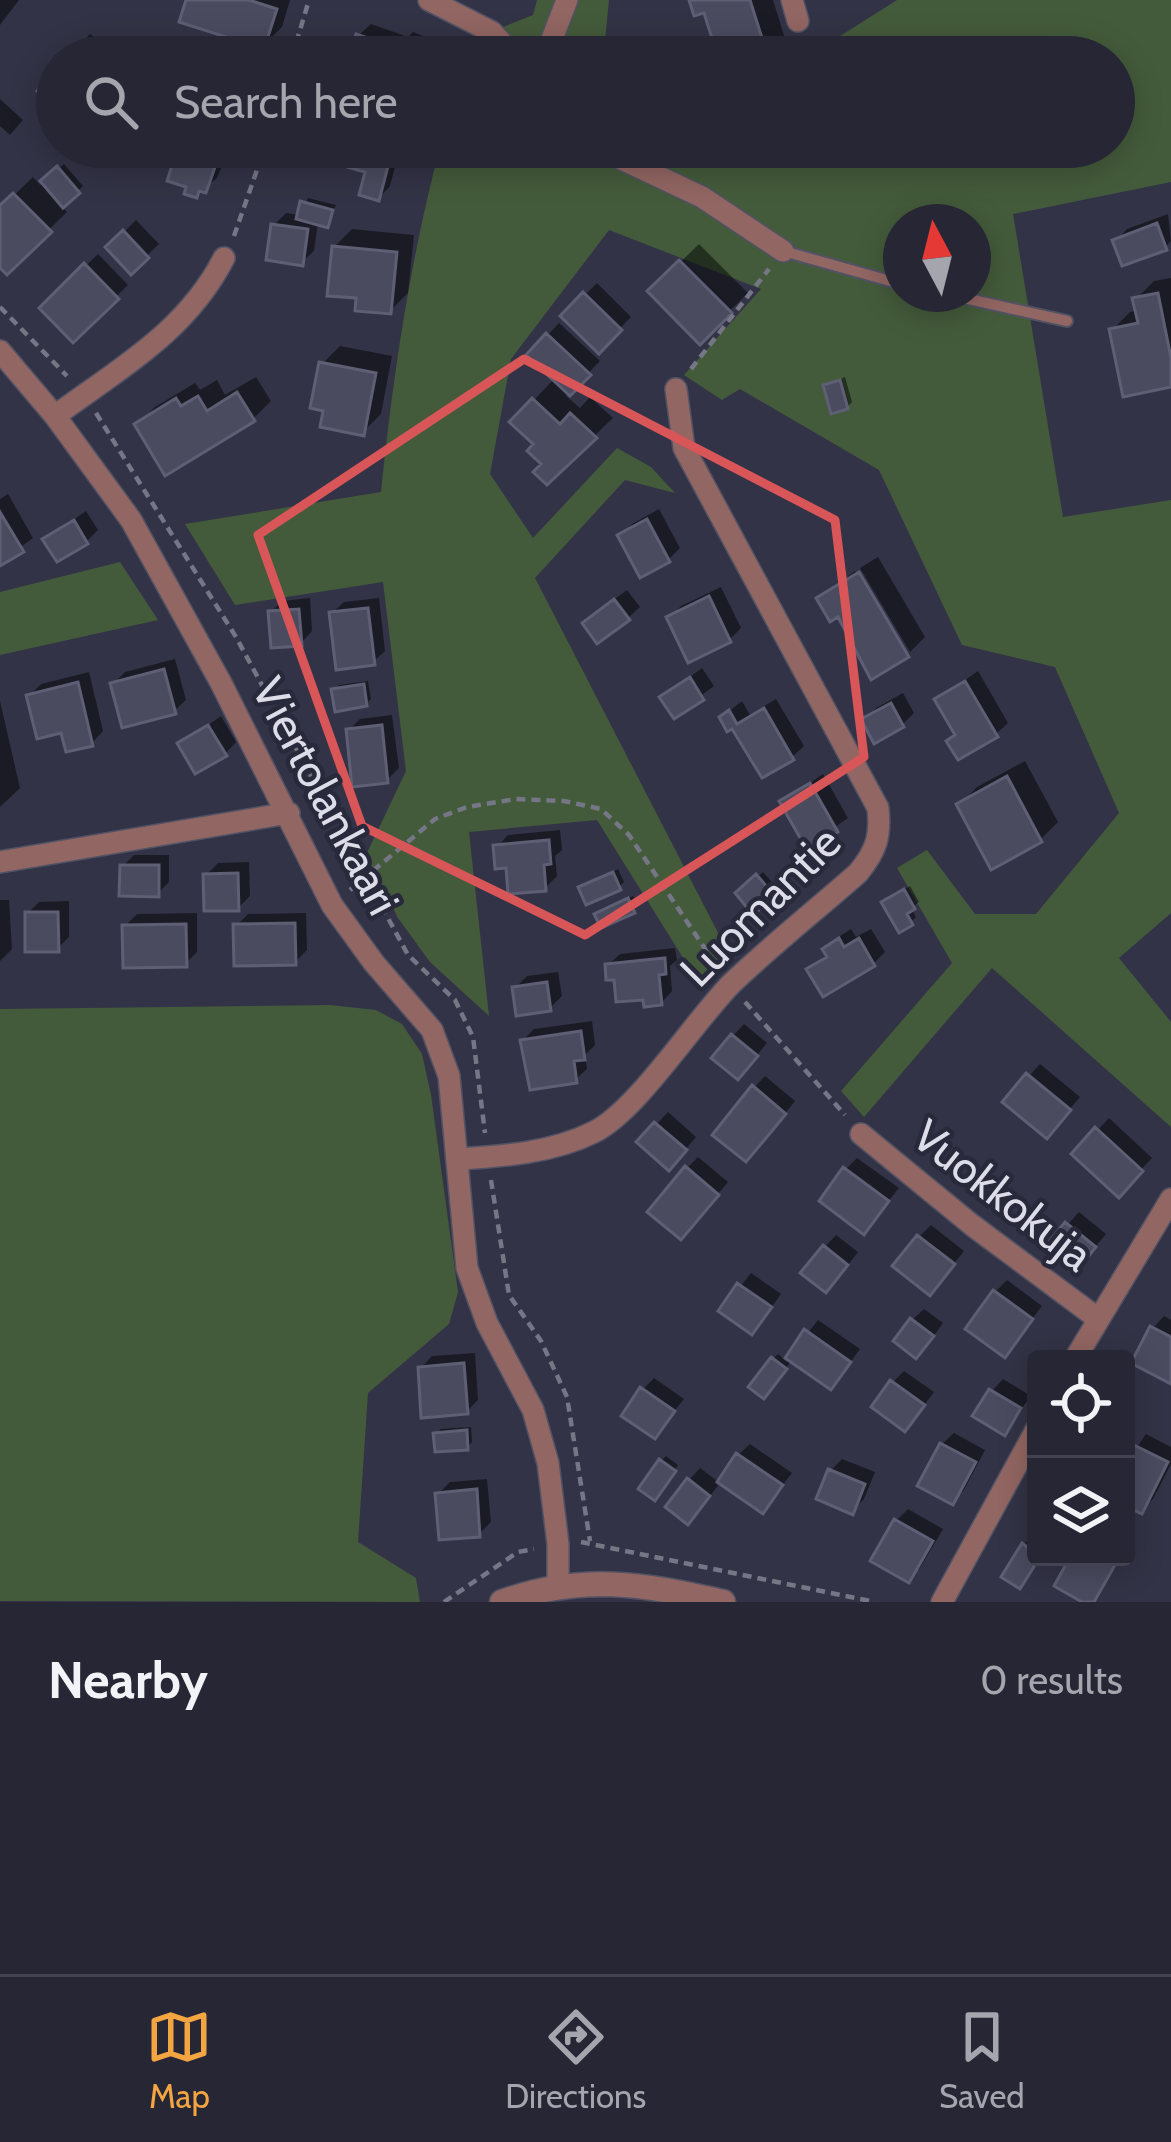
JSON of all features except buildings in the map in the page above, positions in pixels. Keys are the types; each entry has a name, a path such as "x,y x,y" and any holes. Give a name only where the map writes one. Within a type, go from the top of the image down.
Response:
{"street":[{"path":"429,0 495,36"},
{"path":"553,36 567,0"},
{"path":"641,168 702,197 783,251"},
{"path":"55,416 171,331 205,294 224,258"},
{"name":"Viertolankaari","path":"0,351 55,416 130,520 289,813 332,905 432,1030 449,1076 467,1268 487,1323 533,1410 548,1463 558,1587"},
{"name":"Luomantie","path":"459,1159 562,1145 599,1130 730,985 857,873 874,854 881,832 878,808 684,448 676,389"},
{"path":"0,862 289,813"},
{"name":"Vuokkokuja","path":"861,1134 1097,1318"},
{"path":"1080,1350 1171,1198"},
{"path":"941,1602 1027,1446"},
{"path":"502,1602 600,1582 647,1584 723,1602"}],"lane":[{"path":"783,251 883,279"},
{"path":"991,304 1067,321"}],"path":[{"path":"298,36 309,0"},
{"path":"224,258 259,168"},
{"path":"676,389 783,251"},
{"path":"332,905 435,819 467,807 564,800 601,809 629,835 730,985 861,1134"}],"highlighted area":[{"path":"524,359 835,520 864,757 585,935 362,826 258,535"}],"green space":[{"path":"537,0 609,0 605,36 480,36 533,15"},
{"path":"897,0 1171,0 1171,182 1013,214 1063,517 1171,500 1171,913 1119,958 1171,1022 1171,1127 992,968 864,1117 841,1091 952,963 897,868 927,850 975,914 1036,914 1119,813 1055,667 962,645 879,470 740,389 722,400 684,375 761,289 609,230 511,359 490,474 533,538 617,448 651,467 675,493 625,480 535,578 729,954 700,985 597,820 469,832 489,1016 430,962 398,918 366,855 406,771 383,582 235,605 185,524 381,492 404,318 435,168 1135,168 1135,36 840,36"},
{"path":"120,562 158,620 0,655 0,592"},
{"path":"330,1005 376,1010 402,1024 422,1054 431,1095 458,1292 449,1324 368,1393 358,1542 416,1578 420,1602 0,1601 0,1009"}]}
